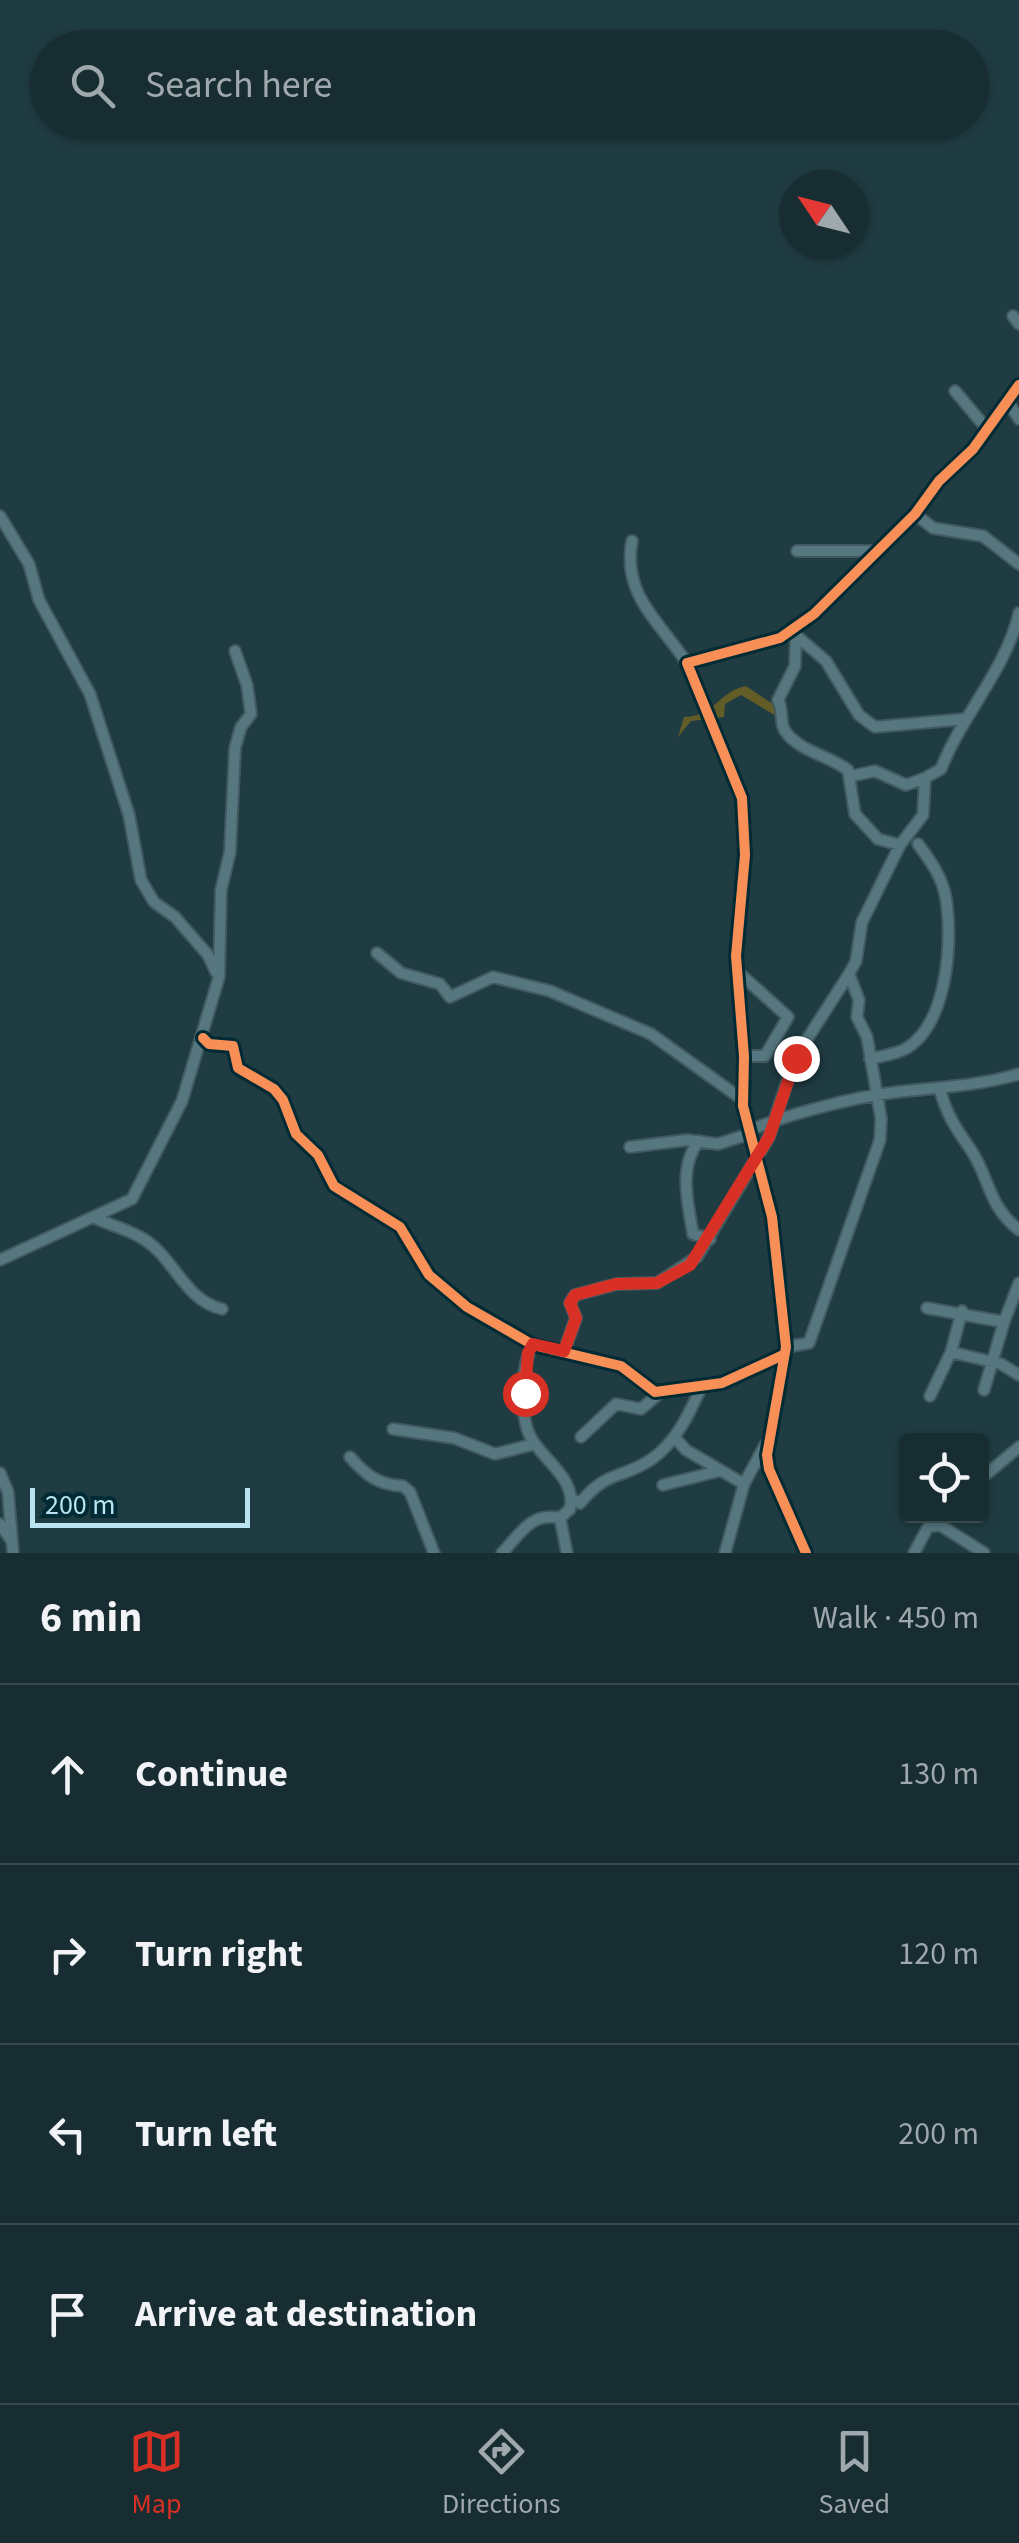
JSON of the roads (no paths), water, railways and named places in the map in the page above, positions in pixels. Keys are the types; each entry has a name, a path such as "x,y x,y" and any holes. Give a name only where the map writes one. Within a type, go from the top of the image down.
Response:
{"street":[{"path":"687,663 794,633 916,514 1019,385"},
{"path":"956,391 987,429"},
{"path":"1007,400 1019,419"},
{"path":"916,514 932,528 984,536 1019,564"},
{"path":"0,516 29,564 39,600 90,694 129,816 141,880 154,902 175,918 208,955 219,977"},
{"path":"632,541 626,570 639,596 687,663 742,798 744,856 736,971 744,1056 743,1100 772,1217 784,1351 770,1435 769,1469 806,1553"},
{"path":"797,551 875,551"},
{"path":"852,776 875,771 906,785 942,768 948,743 1014,632 1019,613"},
{"path":"794,633 826,661 859,715 875,727 965,720"},
{"path":"794,633 794,670 778,700 784,711 782,722 806,749 832,758 852,776"},
{"path":"0,1260 124,1206 140,1186 182,1102 219,977 235,748 251,710 235,651"},
{"path":"852,776 849,786 855,814 878,839 900,845"},
{"path":"564,1351 576,1318 570,1303 575,1295 616,1284 669,1279 690,1265 710,1239 756,1162 796,1058 856,961 862,922 900,845 923,814 926,778"},
{"path":"870,1059 906,1049 937,1017 948,951 946,899 935,868 918,844"},
{"path":"377,953 401,973 440,984 450,997 492,977 550,991 651,1034 743,1100"},
{"path":"736,971 788,1016 765,1056 744,1056"},
{"path":"581,1438 616,1404 641,1409 662,1392 722,1383 784,1351 809,1343 880,1140 878,1095 867,1037 857,1017 859,1000 849,974"},
{"path":"204,1038 209,1044 233,1046 238,1068 274,1089 291,1113 296,1134 318,1155 334,1186 400,1227 428,1275 482,1318 533,1344 610,1361 662,1392"},
{"path":"630,1147 699,1141 718,1144 771,1121 878,1095 1018,1077"},
{"path":"940,1090 948,1121 971,1148 992,1202 1019,1230"},
{"path":"699,1141 687,1162 689,1207 693,1234 710,1239"},
{"path":"96,1218 142,1237 180,1272 198,1300 222,1308"},
{"path":"984,1390 1019,1283"},
{"path":"927,1308 962,1311 1004,1322"},
{"path":"930,1396 951,1352 962,1311"},
{"path":"533,1344 528,1353 525,1393 527,1432 572,1499 580,1503 593,1486 650,1461 674,1437 700,1388"},
{"path":"951,1352 994,1362 1019,1375"},
{"path":"393,1429 454,1438 494,1454 535,1444"},
{"path":"725,1553 750,1468 770,1435"},
{"path":"674,1437 686,1450 744,1484"},
{"path":"989,1472 1019,1447"},
{"path":"350,1457 367,1475 384,1484 403,1486 410,1492 434,1553"},
{"path":"750,1468 769,1469"},
{"path":"663,1485 720,1471"},
{"path":"0,1473 8,1492 13,1547"},
{"path":"566,1552 560,1518 572,1499"},
{"path":"502,1553 538,1516 560,1518"},
{"path":"914,1553 932,1523"},
{"path":"0,1524 13,1547"},
{"path":"928,1527 948,1528 984,1553"}]}
